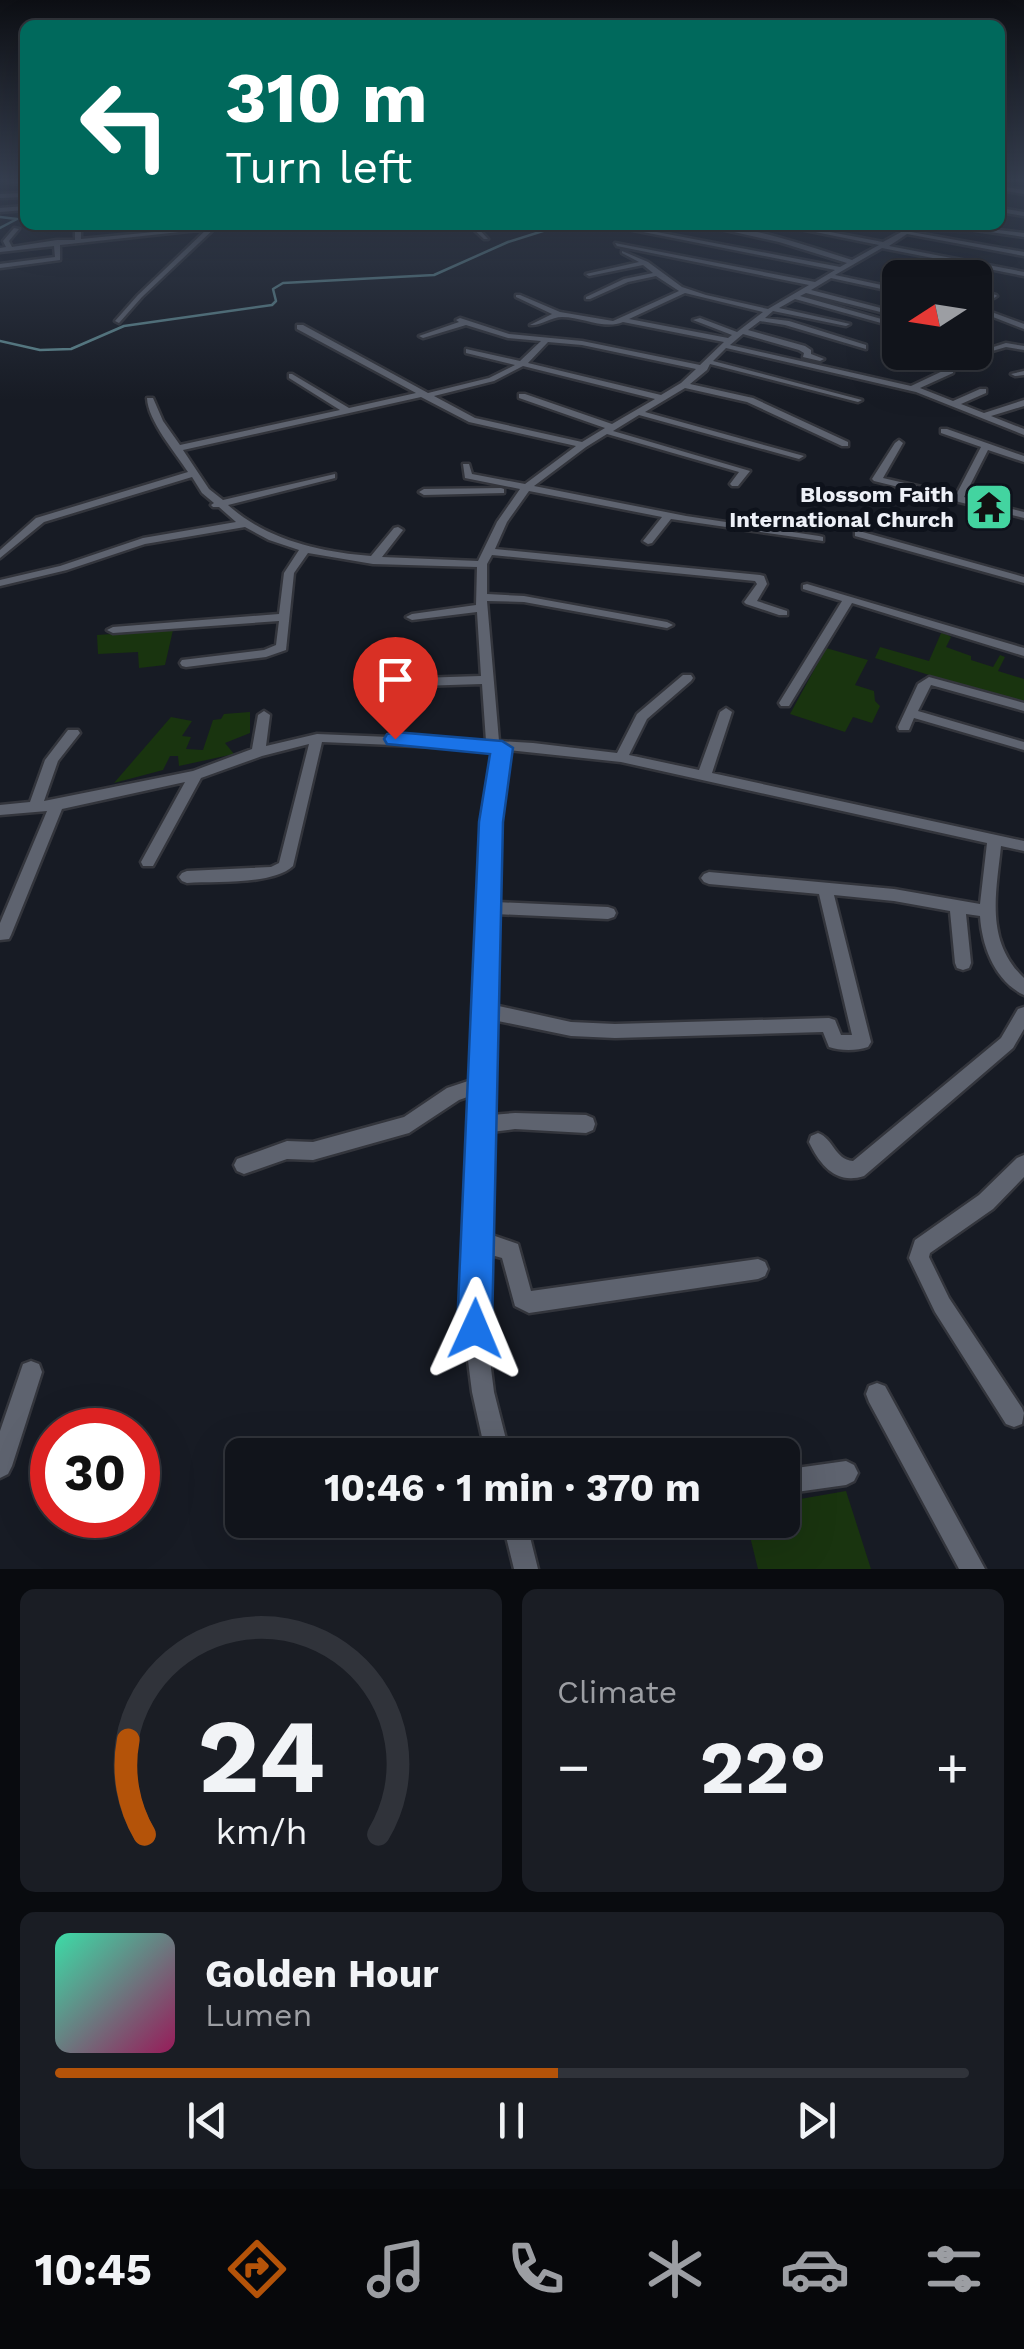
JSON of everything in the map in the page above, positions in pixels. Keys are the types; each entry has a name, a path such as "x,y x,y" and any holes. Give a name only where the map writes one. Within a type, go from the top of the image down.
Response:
{"street":[{"path":"0,266 58,259 58,253"},
{"path":"119,322 185,253"},
{"path":"626,253 686,290 846,324"},
{"path":"665,253 815,284"},
{"path":"756,253 843,270"},
{"path":"821,253 854,264"},
{"path":"494,1438 475,1329 482,1010 497,748 488,680 482,564 524,491 583,445 684,385 771,310 873,253"},
{"path":"921,253 1024,274"},
{"path":"589,274 646,263"},
{"path":"710,272 726,265"},
{"path":"588,298 626,280 661,274"},
{"path":"833,277 882,287"},
{"path":"603,331 686,290"},
{"path":"804,290 882,310"},
{"path":"518,296 558,314 614,323"},
{"path":"792,296 882,322"},
{"path":"534,325 558,314"},
{"path":"992,314 1024,326"},
{"path":"759,319 786,323 863,347"},
{"path":"626,320 802,348 808,352 806,355 860,368"},
{"path":"697,320 734,338 910,388 1024,432"},
{"path":"423,336 464,321 508,336 582,343 707,365 858,400"},
{"path":"300,327 472,420 583,445"},
{"path":"582,343 592,337"},
{"path":"178,448 497,380 526,363 546,340"},
{"path":"581,356 602,346"},
{"path":"992,350 1024,348"},
{"path":"469,351 526,363 582,382 659,397"},
{"path":"910,388 950,371"},
{"path":"292,376 348,410"},
{"path":"684,385 750,400 846,444"},
{"path":"953,404 982,391"},
{"path":"522,396 608,429 745,471 735,484"},
{"path":"150,400 156,420 178,448 191,474 216,505 243,524 305,549 373,561 482,564"},
{"path":"982,416 1024,403"},
{"path":"637,412 680,436 799,456"},
{"path":"944,431 1024,459"},
{"path":"899,443 877,479 1024,515"},
{"path":"959,498 985,447"},
{"path":"466,466 468,476 524,491 819,539"},
{"path":"0,555 40,520 191,474"},
{"path":"216,505 332,476"},
{"path":"424,492 524,491"},
{"path":"648,542 668,516"},
{"path":"0,583 63,568 143,540 243,524"},
{"path":"373,561 398,530"},
{"path":"860,534 1024,580"},
{"path":"186,663 278,651 282,647 289,574 305,549"},
{"path":"973,565 983,550"},
{"path":"487,551 760,578 762,584 750,602 783,614"},
{"path":"807,588 1024,652"},
{"path":"412,617 524,598 667,626"},
{"path":"786,703 849,599"},
{"path":"113,630 285,617"},
{"path":"621,758 642,717 687,678"},
{"path":"420,682 488,680"},
{"path":"904,727 924,684 934,681 1024,707"},
{"path":"704,776 726,712"},
{"path":"910,713 1024,746"},
{"path":"258,752 264,715"},
{"path":"35,806 52,760 73,734"},
{"path":"188,876 273,872 286,866 317,738"},
{"path":"0,810 56,805 196,775 258,752 317,738 395,739 558,749 621,758 1024,846"},
{"path":"148,862 196,775"},
{"path":"3,935 56,805"},
{"path":"995,839 985,911 990,938 1004,967 1024,988"},
{"path":"709,878 985,911"},
{"path":"482,1010 570,1029 829,1026 835,1042 862,1042 826,889"},
{"path":"957,905 963,964"},
{"path":"487,908 608,912"},
{"path":"818,1142 834,1165 844,1172 857,1170 1007,1043 1024,1014"},
{"path":"244,1165 269,1154 286,1150 313,1152 409,1124 453,1094 482,1084"},
{"path":"481,1125 515,1121 586,1124"},
{"path":"1014,1416 942,1304 919,1258 922,1248 932,1239 986,1202 1024,1164"},
{"path":"476,1252 495,1246 512,1251 518,1288 522,1299 529,1302 758,1269"},
{"path":"0,1466 31,1372"},
{"path":"878,1394 973,1569"},
{"path":"800,1479 846,1473"},
{"path":"518,1538 526,1569"}],"green space":[{"path":"173,630 165,665 139,668 138,652 98,654 97,635"},
{"path":"942,631 951,637 946,647 971,656 971,660 993,667 1000,655 1005,657 998,671 1024,679 1024,705 875,658 880,647 929,661"},
{"path":"826,648 868,660 855,685 874,691 880,706 872,723 853,717 845,732 790,714"},
{"path":"250,712 250,733 225,743 234,754 179,766 178,756 170,756 163,770 114,783 171,717 192,721 182,736 191,737 186,749 203,750 213,720 224,714"},
{"path":"846,1491 871,1569 758,1569 750,1538 800,1538 800,1499"}],"waterway":[{"path":"0,341 40,350 71,349 124,326 272,305 276,301 273,289 283,283 434,275 483,253"}],"place":[{"name":"Blossom Faith International Church","path":"989,507"}],"route":[{"path":"395,739 502,748 491,822 482,1010 475,1329"}]}
